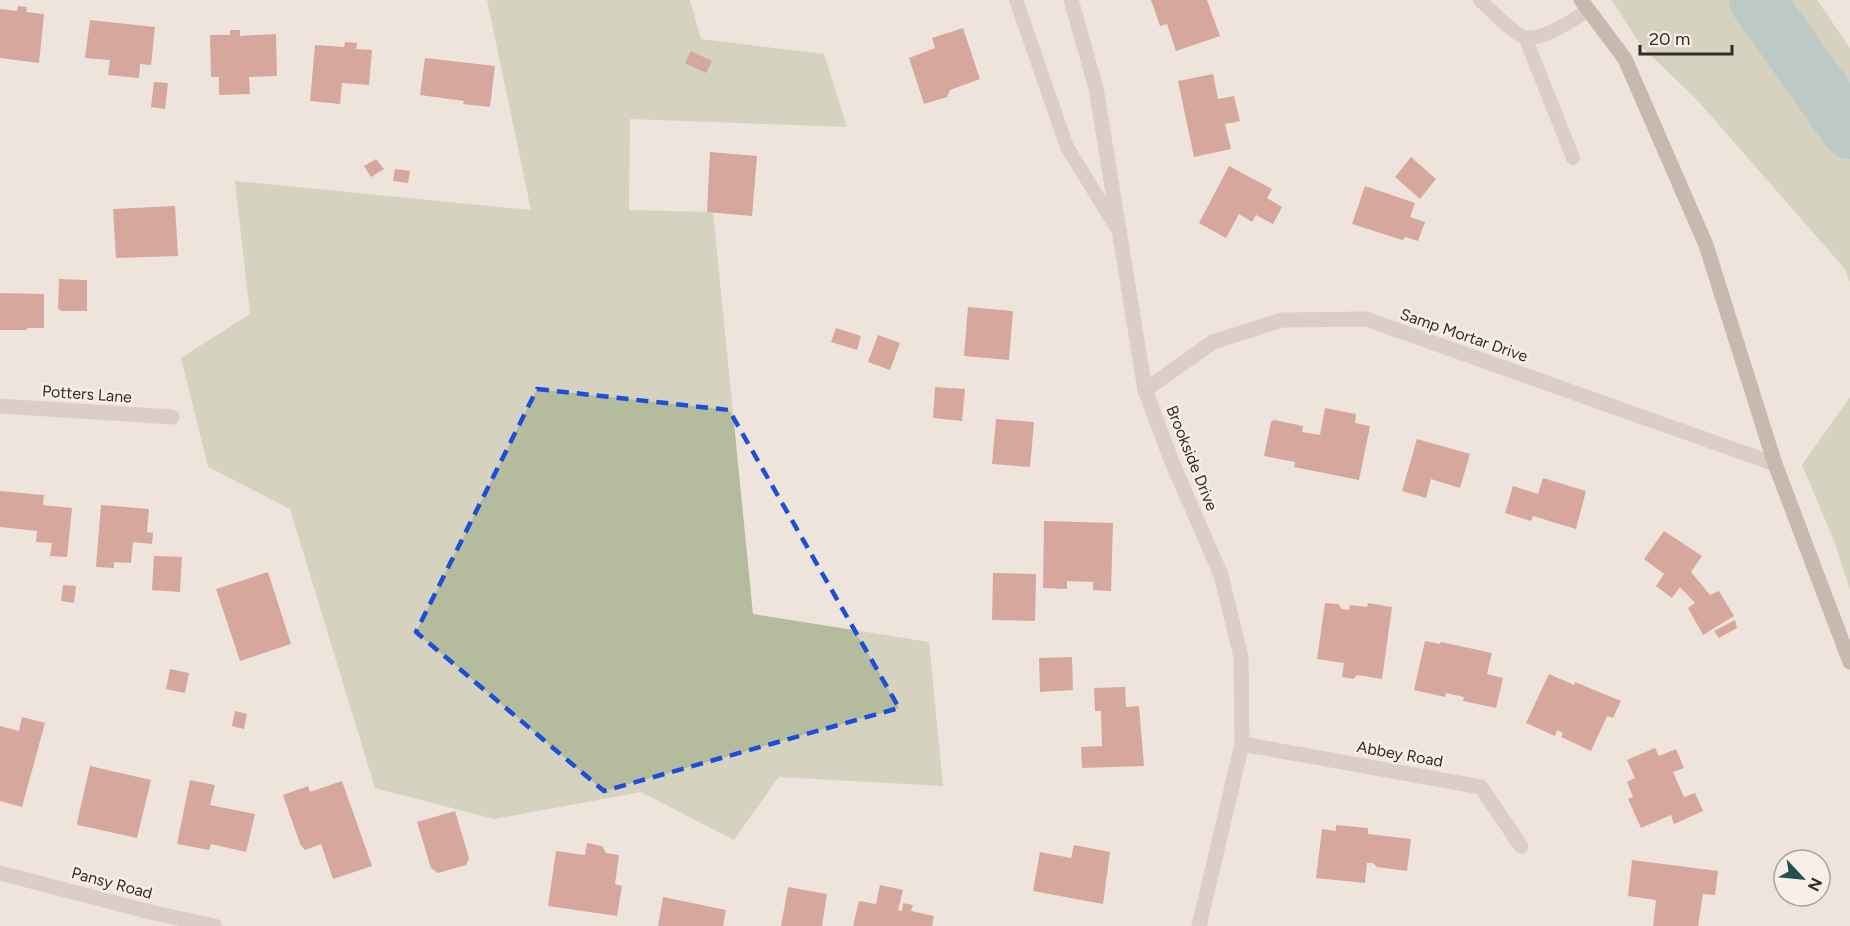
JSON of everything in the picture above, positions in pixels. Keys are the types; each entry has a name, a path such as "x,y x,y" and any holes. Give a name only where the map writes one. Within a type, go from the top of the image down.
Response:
{"main road":[{"path":"1585,5 1625,59 1706,245 1775,464 1850,662"}],"street":[{"name":"Brookside Drive","path":"1071,0 1096,88 1145,390 1172,462 1221,574 1241,657 1242,744 1199,926"},
{"name":"Samp Mortar Drive","path":"1145,390 1213,342 1282,320 1366,319 1775,464"},
{"name":"Potters Lane","path":"0,406 172,417"},
{"name":"Abbey Road","path":"1242,744 1482,788 1521,846"},
{"name":"Pansy Road","path":"0,873 150,912 215,926"}],"lane":[{"path":"1016,0 1068,147 1120,232"},
{"path":"1480,0 1525,37 1542,36 1585,5"},
{"path":"1525,37 1573,158"}],"highlighted area":[{"path":"537,389 729,410 899,708 604,791 416,632"}],"green space":[{"path":"487,0 690,0 701,39 824,54 847,127 630,119 629,210 713,212 753,614 929,642 943,786 779,777 734,840 641,792 494,819 375,788 290,509 208,467 181,358 250,314 235,181 531,210"},
{"path":"1612,0 1817,0 1850,48 1850,282 1845,269 1698,101 1641,46"},
{"path":"1850,397 1850,590 1835,543 1802,465"}],"building":[{"path":"1151,0 1207,0 1220,36 1176,51 1167,24 1160,26"},
{"path":"18,6 27,7 26,12 44,14 39,63 0,58 0,9 17,11"},
{"path":"90,20 155,27 151,65 140,64 139,78 108,75 110,60 85,58"},
{"path":"963,28 980,79 950,90 947,97 924,104 909,58 935,48 932,38"},
{"path":"230,30 240,30 240,36 276,34 277,76 249,77 250,94 219,95 219,77 211,77 210,35 230,35"},
{"path":"345,42 357,43 356,49 372,50 369,85 342,83 340,104 310,101 315,45 344,47"},
{"path":"691,51 712,61 706,73 685,63"},
{"path":"425,58 495,66 490,107 420,95"},
{"path":"1213,74 1218,99 1234,96 1240,121 1225,124 1231,149 1194,157 1178,81"},
{"path":"154,82 168,83 165,109 151,107"},
{"path":"710,152 757,156 752,216 707,212"},
{"path":"1411,157 1436,179 1420,199 1395,177"},
{"path":"376,159 384,169 371,177 364,166"},
{"path":"1229,166 1272,189 1267,198 1282,207 1273,224 1256,215 1252,222 1239,214 1226,238 1199,223"},
{"path":"395,169 410,171 408,183 393,181"},
{"path":"1365,186 1415,203 1410,217 1425,222 1418,241 1406,237 1402,240 1352,224"},
{"path":"175,206 178,256 116,258 113,209"},
{"path":"59,279 87,280 87,311 61,311 58,308"},
{"path":"0,293 44,294 44,328 0,330"},
{"path":"968,307 1013,311 1009,360 964,356"},
{"path":"836,328 861,336 857,350 831,342"},
{"path":"878,335 900,343 890,370 868,362"},
{"path":"935,387 965,389 962,421 933,418"},
{"path":"1325,408 1356,414 1355,423 1370,426 1359,480 1294,467 1295,462 1264,456 1271,422 1274,420 1303,426 1302,432 1320,435"},
{"path":"996,419 1034,422 1030,467 992,464"},
{"path":"1417,439 1470,454 1460,488 1431,479 1426,498 1402,491"},
{"path":"1543,478 1586,491 1576,529 1533,516 1531,521 1505,513 1513,486 1538,494"},
{"path":"0,491 44,495 43,505 72,508 67,557 50,556 52,543 36,542 37,531 0,527"},
{"path":"101,505 149,509 147,532 153,533 152,544 133,542 131,563 114,562 114,568 96,567"},
{"path":"1044,521 1113,523 1111,591 1093,590 1093,582 1067,581 1067,589 1043,588"},
{"path":"1664,531 1702,556 1691,572 1710,595 1719,591 1734,616 1703,635 1688,608 1695,603 1680,587 1672,598 1656,586 1664,574 1644,559"},
{"path":"154,556 182,557 180,592 152,590"},
{"path":"268,572 291,644 240,661 216,589"},
{"path":"993,573 1036,574 1035,621 992,620"},
{"path":"63,585 76,586 74,603 61,601"},
{"path":"1325,603 1338,604 1342,609 1349,610 1350,605 1367,607 1368,603 1392,607 1382,679 1357,675 1353,679 1342,677 1344,663 1317,659"},
{"path":"1735,620 1737,628 1719,638 1714,631"},
{"path":"1425,641 1440,644 1441,642 1492,653 1487,674 1503,678 1496,708 1463,701 1464,697 1446,693 1445,697 1414,690"},
{"path":"1072,657 1073,690 1040,692 1039,658"},
{"path":"170,669 189,673 185,693 166,689"},
{"path":"1549,674 1621,701 1613,718 1607,716 1591,751 1561,737 1563,733 1557,730 1555,736 1526,723"},
{"path":"1125,687 1126,707 1139,706 1144,766 1082,768 1081,747 1102,746 1101,711 1095,711 1094,688"},
{"path":"235,711 247,714 244,729 232,726"},
{"path":"22,717 45,723 22,807 0,801 0,726 19,731"},
{"path":"1655,748 1659,756 1676,749 1684,768 1673,772 1684,797 1695,793 1703,811 1674,824 1671,815 1641,828 1628,799 1633,797 1627,782 1635,778 1627,760"},
{"path":"90,766 151,780 137,838 78,825"},
{"path":"190,780 215,785 210,805 255,814 246,852 211,844 209,850 177,844"},
{"path":"342,781 372,866 333,879 321,844 305,850 300,844 283,795 308,786 310,792"},
{"path":"455,811 469,858 466,865 438,873 431,868 417,822"},
{"path":"1336,825 1368,828 1368,834 1411,839 1407,871 1377,867 1373,863 1367,863 1365,883 1316,878 1322,829 1336,831"},
{"path":"587,843 602,846 606,853 619,855 615,884 622,886 617,916 548,906 556,851 585,855"},
{"path":"1074,845 1110,852 1103,904 1033,891 1040,852 1071,858"},
{"path":"1632,860 1718,871 1715,895 1703,894 1698,926 1653,926 1656,900 1628,896"},
{"path":"880,885 903,890 898,910 902,911 903,903 913,905 911,911 934,916 932,926 853,926 859,901 876,904"},
{"path":"788,887 827,894 822,926 781,926"},
{"path":"663,897 726,910 723,926 658,926"}],"waterway":[{"path":"1757,0 1850,131"}]}
